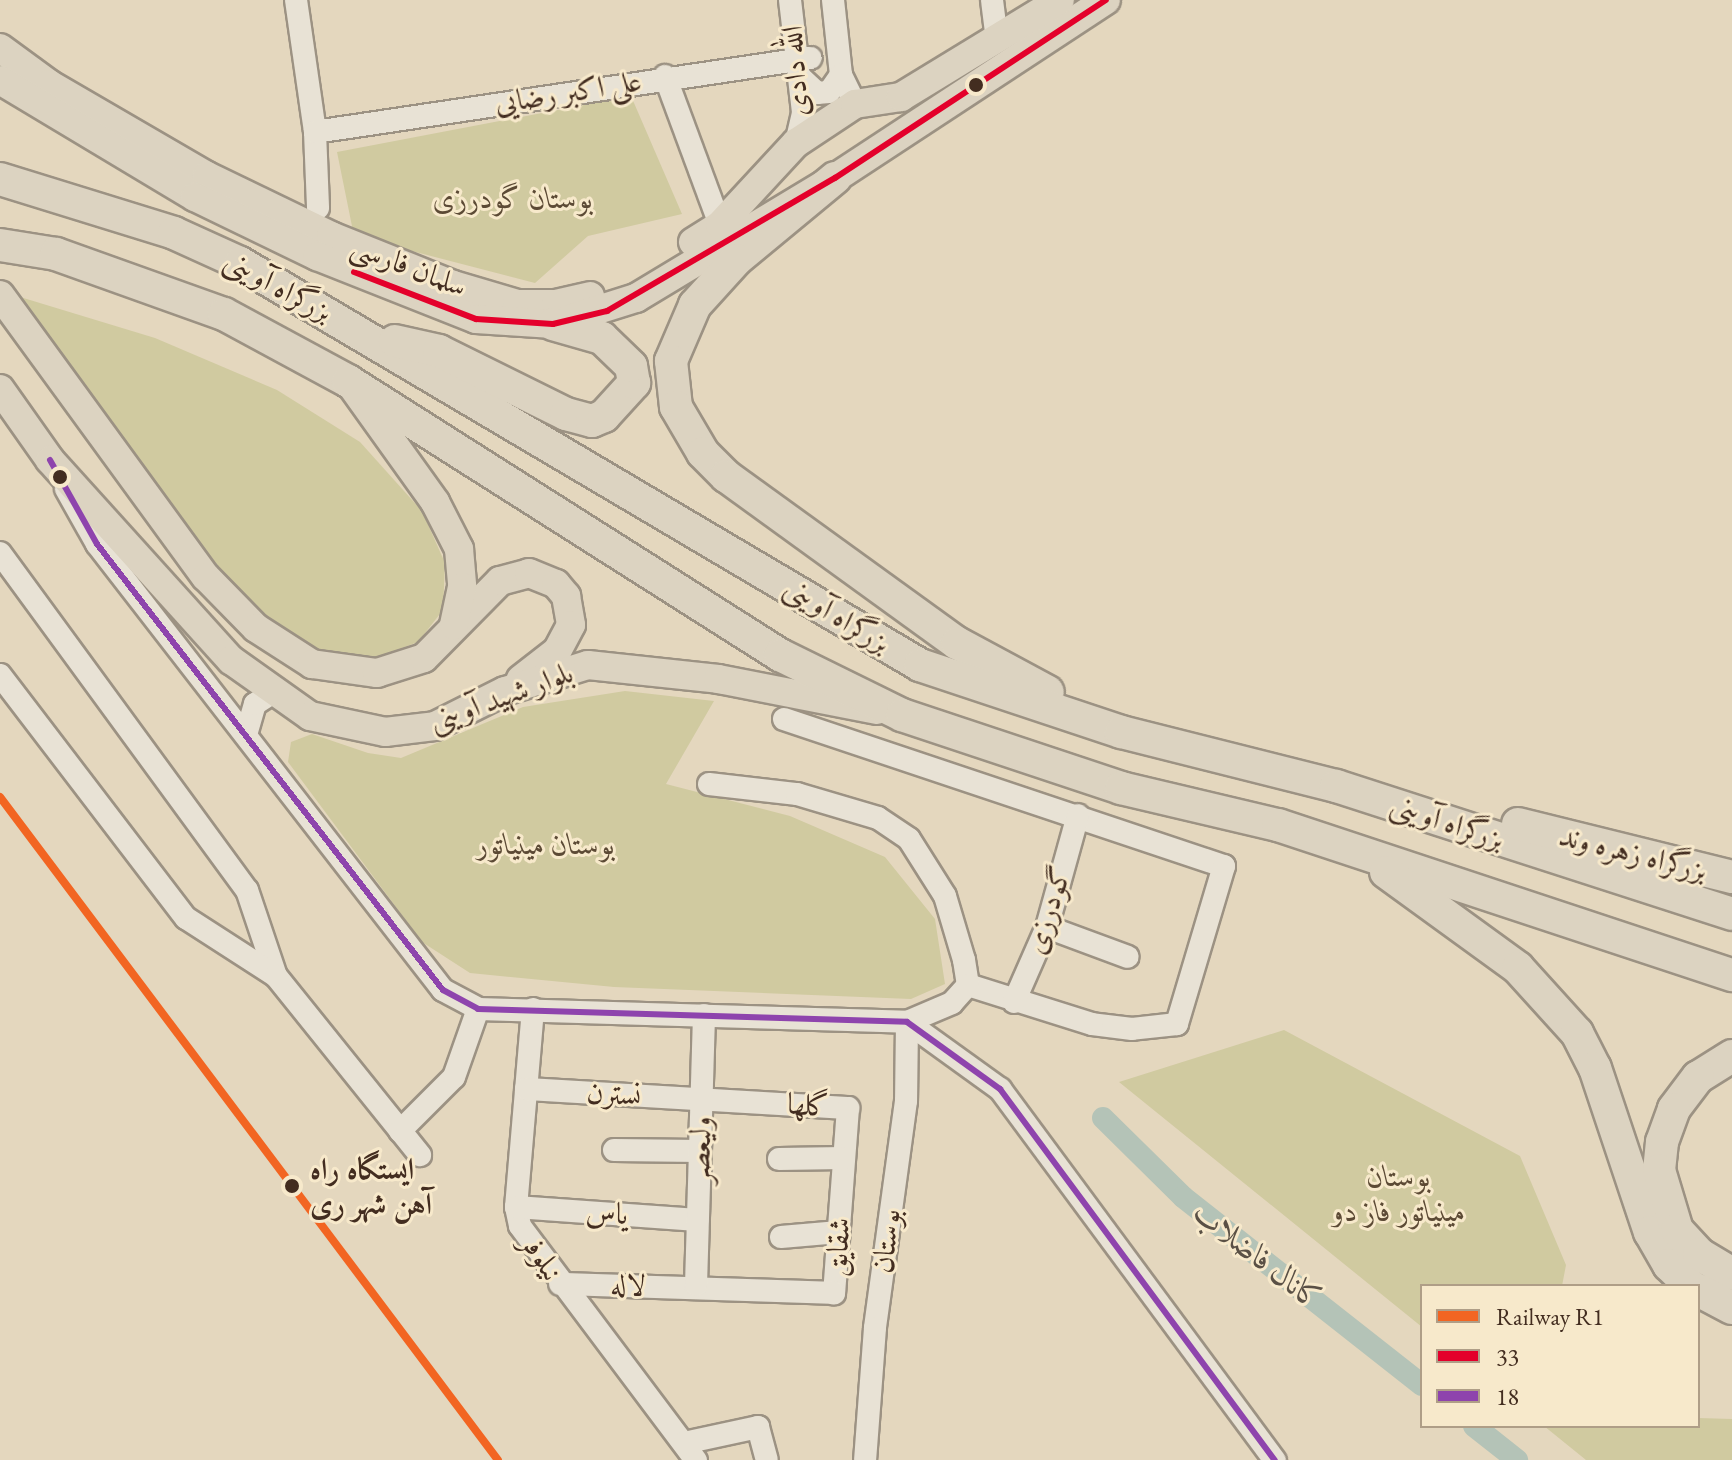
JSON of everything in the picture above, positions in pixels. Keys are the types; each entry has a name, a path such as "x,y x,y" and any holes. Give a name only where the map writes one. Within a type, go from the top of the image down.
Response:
{"highway":[{"path":"835,178 736,260 695,305 671,361 676,407 686,427 726,476 957,643 1121,732"},
{"name":"بزرگراه آوینی","path":"0,179 174,233 369,335 920,665 1121,732 1336,786 1732,914"},
{"name":"بزرگراه آوینی","path":"0,245 56,254 224,314 348,381 780,655 902,715 1121,788 1278,825 1732,975"},
{"path":"369,335 439,351 566,414 592,421 604,416 634,383 631,366 602,338 553,324"},
{"name":"بزرگراه زهره وند","path":"1439,819 1478,815 1732,877"},
{"path":"1353,850 1448,915 1555,1002 1595,1068 1650,1232 1669,1265 1689,1284"},
{"path":"1732,1056 1698,1077 1674,1109 1662,1142 1659,1170 1664,1200 1677,1230 1699,1254 1732,1274"},
{"path":"1700,1291 1732,1308"}],"main road":[{"name":"سلمان فارسی","path":"0,48 49,84 207,176 331,236 453,285 517,304 556,304 631,283 720,225 796,143 855,104 901,97 1060,0"},
{"path":"553,324 636,298 835,178 1106,0"},
{"name":"سلمان فارسی","path":"0,80 195,197 331,262 476,319 553,324"},
{"path":"0,295 206,577 256,628 312,664 377,673 424,658 454,625 514,575 543,576 566,596 571,625 566,639 505,691"},
{"path":"348,381 435,502 459,549 462,587 454,625"},
{"name":"بلوار شهید آوینی","path":"0,389 50,460 231,660 310,716 385,732 435,726 505,691 588,665 625,667 902,715"}],"street":[{"path":"296,0 315,132 318,208"},
{"name":"الله دادی","path":"790,0 804,67 803,113 796,143"},
{"name":"الله دادی","path":"833,0 841,75 855,104"},
{"path":"992,0 997,39"},
{"path":"665,76 804,67 817,93 829,92 841,75"},
{"name":"علی اکبر رضایی","path":"315,132 665,76 720,225"},
{"path":"50,460 97,544 443,990 478,1009 907,1022 952,1003 968,985"},
{"path":"0,553 247,890 276,976"},
{"path":"0,675 186,918 276,976 420,1155"},
{"path":"246,735 255,704 275,691"},
{"path":"784,719 1224,866 1177,1024 1132,1029 1092,1024 1014,1002 968,985"},
{"path":"709,784 797,794 878,818 909,839 945,896 968,985"},
{"name":"گودرزی","path":"1014,1002 1047,927 1078,815"},
{"path":"1047,927 1128,957"},
{"path":"400,1131 454,1077 478,1009"},
{"name":"نیلوفر","path":"533,1009 516,1207 520,1226 560,1284 690,1451"},
{"name":"ولیعصر","path":"696,1285 704,1015"},
{"path":"907,1022 1000,1089 1275,1460"},
{"name":"بوستان","path":"865,1460 872,1356 906,1101 907,1022"},
{"name":"نسترن","path":"526,1089 701,1099"},
{"name":"گلها","path":"701,1099 848,1108 844,1158 779,1159"},
{"path":"614,1150 700,1151"},
{"name":"شقایق","path":"696,1285 834,1293 844,1158"},
{"name":"یاس","path":"516,1207 698,1220"},
{"path":"781,1237 839,1232"},
{"name":"لاله","path":"560,1284 696,1285"},
{"path":"690,1451 758,1427 767,1460"}],"green space":[{"name":"بوستان گودرزی","path":"631,96 682,214 588,236 535,283 354,236 337,152"},
{"path":"7,293 155,338 277,390 360,442 422,511 445,563 443,610 418,642 370,660 311,647 249,606"},
{"name":"بوستان مینیاتور","path":"625,691 714,701 666,784 790,816 885,857 935,919 945,984 911,999 614,987 470,973 422,942 288,762 291,742 312,734 368,753 401,758 523,707"},
{"name":"بوستان مینیاتور فاز دو","path":"1284,1030 1520,1156 1566,1265 1562,1284 1420,1284 1420,1325 1119,1082"},
{"path":"1700,1418 1732,1419 1732,1460 1586,1460 1546,1428 1700,1428"}],"waterway":[{"name":"کانال فاضلاب","path":"1103,1118 1183,1197 1420,1383"},
{"name":"کانال فاضلاب","path":"1477,1428 1517,1460"}],"rail line":[{"name":"R1","path":"0,797 498,1460"}],"transit line":[{"name":"33","path":"354,272 476,319 553,324 607,311 835,178 1106,0"},
{"name":"18","path":"50,460 97,544 443,990 478,1009 907,1022 1000,1089 1275,1460"}],"place":[{"name":"ایستگاه راه آهن شهر ری","path":"292,1186"}]}
